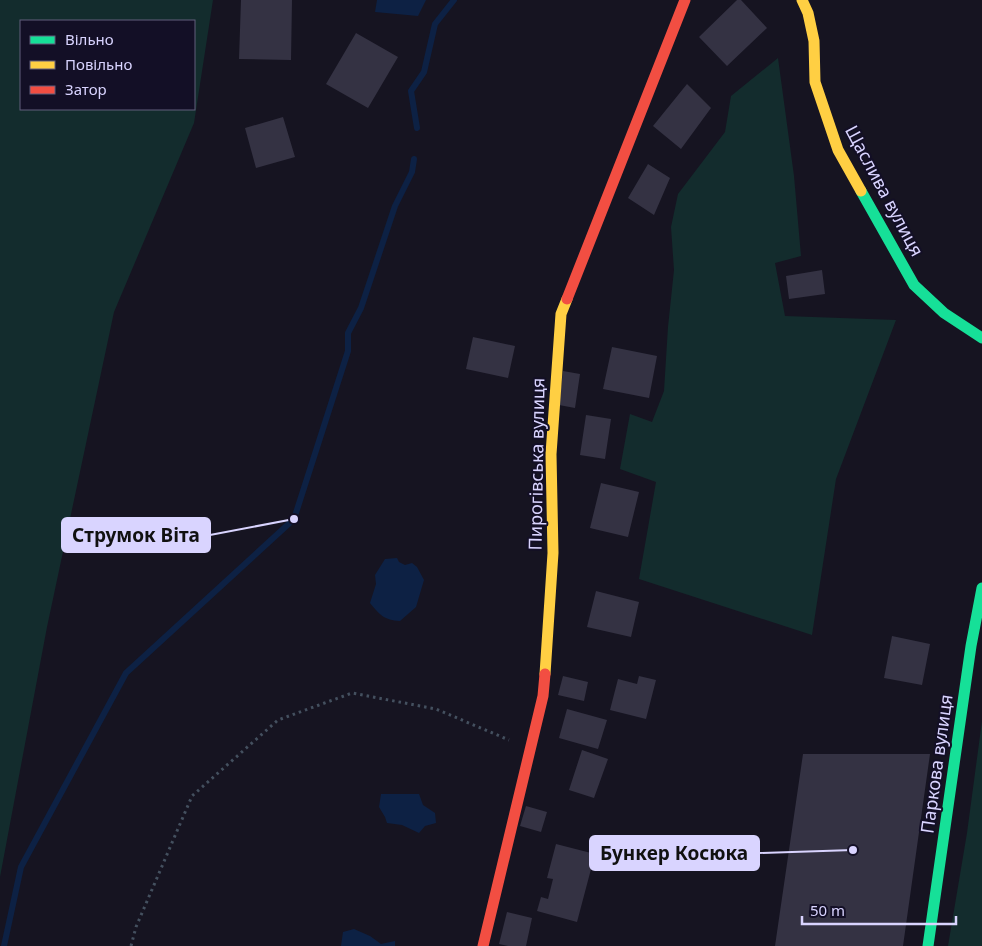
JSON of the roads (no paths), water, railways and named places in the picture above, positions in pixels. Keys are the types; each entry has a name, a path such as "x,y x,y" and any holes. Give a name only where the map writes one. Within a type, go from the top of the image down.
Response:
{"street":[{"name":"Пирогівська вулиця","path":"483,946 543,696 553,553 551,454 561,314 686,0"},
{"name":"Щаслива вулиця","path":"802,0 808,13 814,41 815,82 838,150 914,285 944,313 982,338"},
{"name":"Паркова вулиця","path":"928,946 970,655 982,588"}],"water":[{"path":"377,0 426,0 418,16 375,12"},
{"path":"397,558 399,562 405,565 412,563 417,567 424,580 416,607 400,621 383,616 370,603 376,584 375,575 385,559"},
{"path":"381,794 419,794 423,805 435,813 436,823 425,826 419,833 402,825 387,823 379,807"},
{"path":"354,929 370,936 381,944 395,941 395,946 341,946 343,932"}],"waterway":[{"path":"417,128 411,91 424,72 435,24 454,0"},
{"path":"4,946 21,867 126,673 294,519 348,351 348,333 361,308 395,206 412,172 414,159"}],"place":[{"name":"Струмок Віта","path":"294,519"},
{"name":"Бункер Косюка","path":"853,850"}]}
